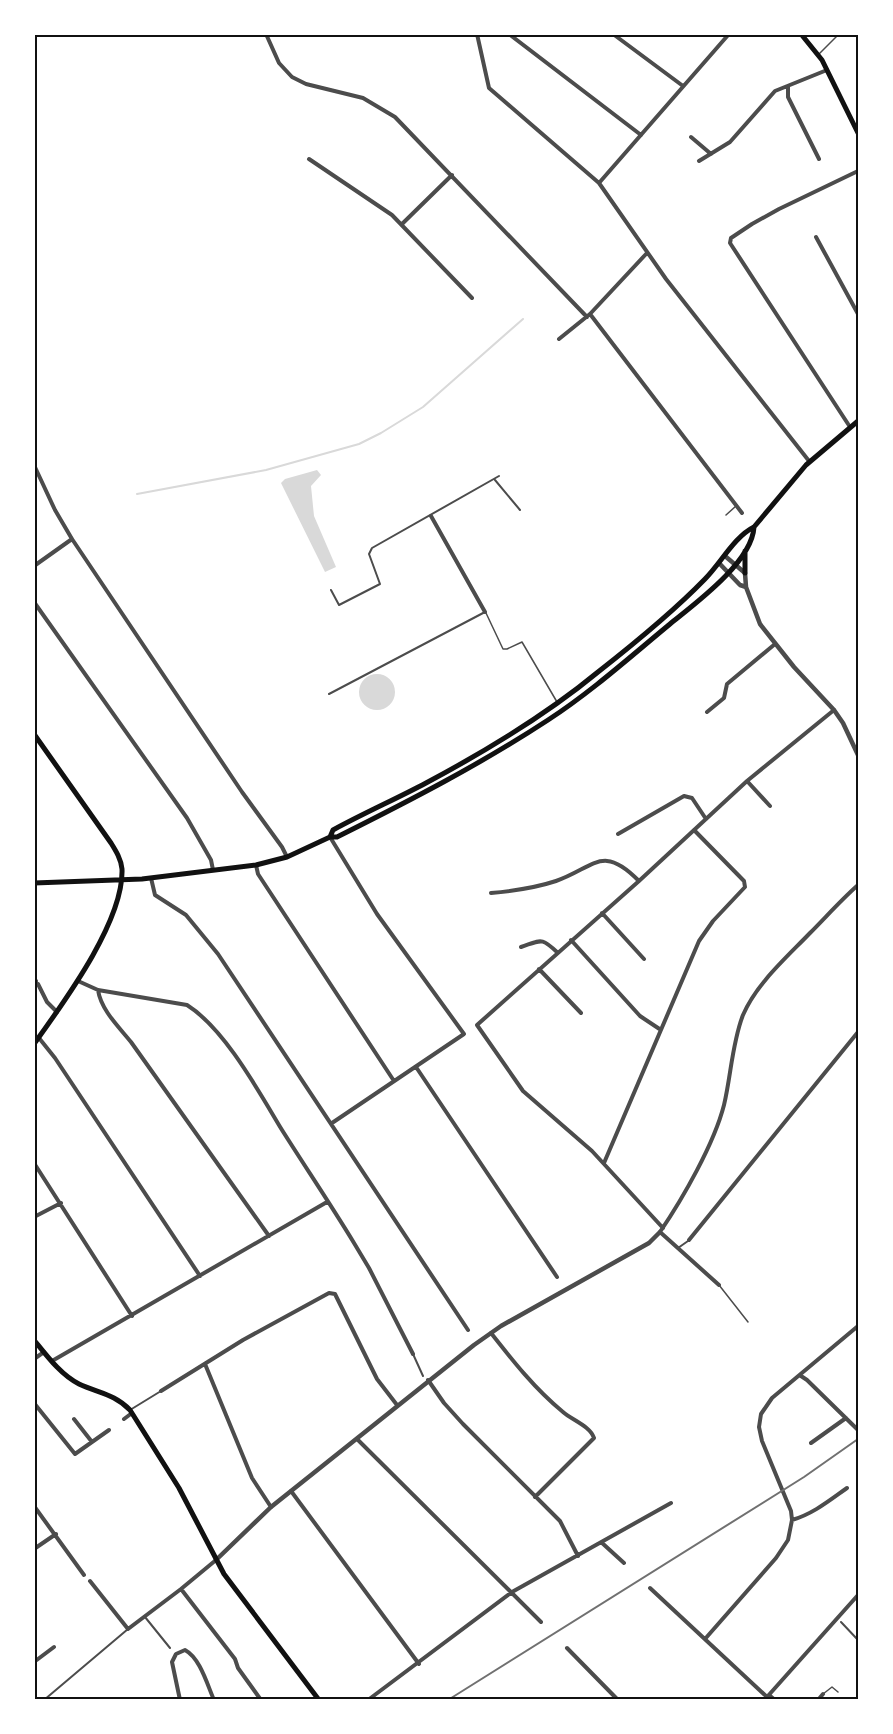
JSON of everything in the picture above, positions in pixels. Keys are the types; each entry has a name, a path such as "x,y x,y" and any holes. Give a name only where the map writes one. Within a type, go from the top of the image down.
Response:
{"main road":[{"path":"801,34 819,54 858,133"},
{"path":"330,837 333,830 433,779 558,704 651,629 690,594 725,556 744,531 754,527 809,461 858,421"},
{"path":"34,883 151,878 256,865 287,857 330,837 337,837 460,773 563,710 638,652 716,586 745,550 753,536 754,527"},
{"path":"745,550 745,573"},
{"path":"34,734 91,813 118,854 122,866 116,901 102,937 78,981 34,1044"},
{"path":"34,1340 68,1377 78,1384 120,1400 131,1412 179,1488 230,1583 319,1700"}],"street":[{"path":"266,34 279,63 292,77 306,84 363,98 384,109 403,124 588,316 742,513"},
{"path":"477,34 489,88 599,183 646,252 809,461"},
{"path":"509,34 641,135"},
{"path":"613,34 683,86"},
{"path":"599,183 727,37 720,34"},
{"path":"699,160 730,142 775,91 827,69"},
{"path":"788,86 788,97 819,159"},
{"path":"691,137 711,154"},
{"path":"309,159 392,215 471,298"},
{"path":"850,427 730,243 731,238 752,224 858,171"},
{"path":"402,224 452,175"},
{"path":"816,237 858,314"},
{"path":"559,339 588,316 646,252"},
{"path":"34,465 55,510 72,539 287,857"},
{"path":"331,590 339,605 380,584 369,554 372,548 499,476"},
{"path":"495,480 520,510"},
{"path":"329,694 485,612 431,516"},
{"path":"34,566 72,539"},
{"path":"725,556 745,573 746,587 760,624 834,710 843,723 858,756"},
{"path":"719,563 740,585 746,587"},
{"path":"34,602 187,818 211,860 213,870"},
{"path":"707,712 724,698 727,684 775,644"},
{"path":"719,1285 678,1248 604,1163 523,1091 477,1025 747,781 834,710"},
{"path":"747,781 770,806"},
{"path":"618,834 684,796 692,798 706,819"},
{"path":"604,1163 699,941 713,921 745,887 744,881 694,830"},
{"path":"330,837 377,914 464,1034 332,1123"},
{"path":"491,893 523,890 554,882 590,864 603,861 611,861 625,867 639,881"},
{"path":"256,865 258,874 394,1081"},
{"path":"151,878 155,895 186,915 210,943 468,1330"},
{"path":"44,1700 128,1629 216,1560 271,1507 428,1380 491,1333 642,1247 662,1230 691,1181 719,1119 738,1032 749,1005 771,974 858,885"},
{"path":"602,913 644,959"},
{"path":"571,940 640,1016 661,1030"},
{"path":"521,947 543,941 558,953"},
{"path":"539,969 581,1013"},
{"path":"36,981 48,1002 57,1012"},
{"path":"78,981 98,990 182,1004 198,1012 238,1060 369,1268 423,1376"},
{"path":"98,990 107,1012 131,1042 268,1236"},
{"path":"678,1248 689,1240 858,1033"},
{"path":"39,1038 55,1058 200,1276"},
{"path":"416,1067 557,1277"},
{"path":"34,1163 132,1316"},
{"path":"52,1361 327,1202"},
{"path":"34,1217 61,1203"},
{"path":"124,1419 161,1391 329,1293 335,1294 378,1379 397,1405"},
{"path":"705,1639 776,1558 788,1540 792,1520 788,1502 765,1450 759,1427 761,1414 772,1398 858,1328"},
{"path":"491,1333 546,1397 590,1431 594,1438 535,1497"},
{"path":"34,1359 44,1352"},
{"path":"205,1364 252,1478 271,1507"},
{"path":"801,1376 858,1430"},
{"path":"428,1380 444,1403 560,1521 578,1556"},
{"path":"34,1403 75,1454 109,1430"},
{"path":"811,1443 846,1418"},
{"path":"74,1419 92,1442"},
{"path":"357,1439 541,1622"},
{"path":"792,1520 816,1510 847,1488"},
{"path":"291,1491 419,1664"},
{"path":"368,1700 419,1664 512,1592 671,1503"},
{"path":"34,1506 84,1575"},
{"path":"34,1549 56,1534"},
{"path":"601,1542 624,1563"},
{"path":"90,1581 128,1629"},
{"path":"650,1588 767,1697 775,1700"},
{"path":"181,1589 235,1659 238,1668 261,1700"},
{"path":"767,1697 858,1595"},
{"path":"145,1617 170,1648"},
{"path":"841,1622 858,1640"},
{"path":"34,1662 54,1647"},
{"path":"567,1648 618,1700"},
{"path":"180,1700 171,1664 176,1654 185,1650 190,1653 198,1665 214,1700"},
{"path":"818,1700 823,1694"}],"lane":[{"path":"819,54 839,34"},
{"path":"726,515 736,506"},
{"path":"485,612 503,649 507,650 522,642 563,710"},
{"path":"719,1285 748,1322"},
{"path":"823,1694 832,1687 838,1692"}],"shaded area":[{"path":"317,470 321,475 311,486 314,516 336,567 325,572 281,483 285,479"},
{"path":"377,674 390,679 395,692 390,705 377,710 364,705 359,692 364,679"}],"waterway":[{"path":"137,494 266,470 359,444 423,407 523,319"}],"railway":[{"path":"448,1700 804,1477 858,1439"}]}
